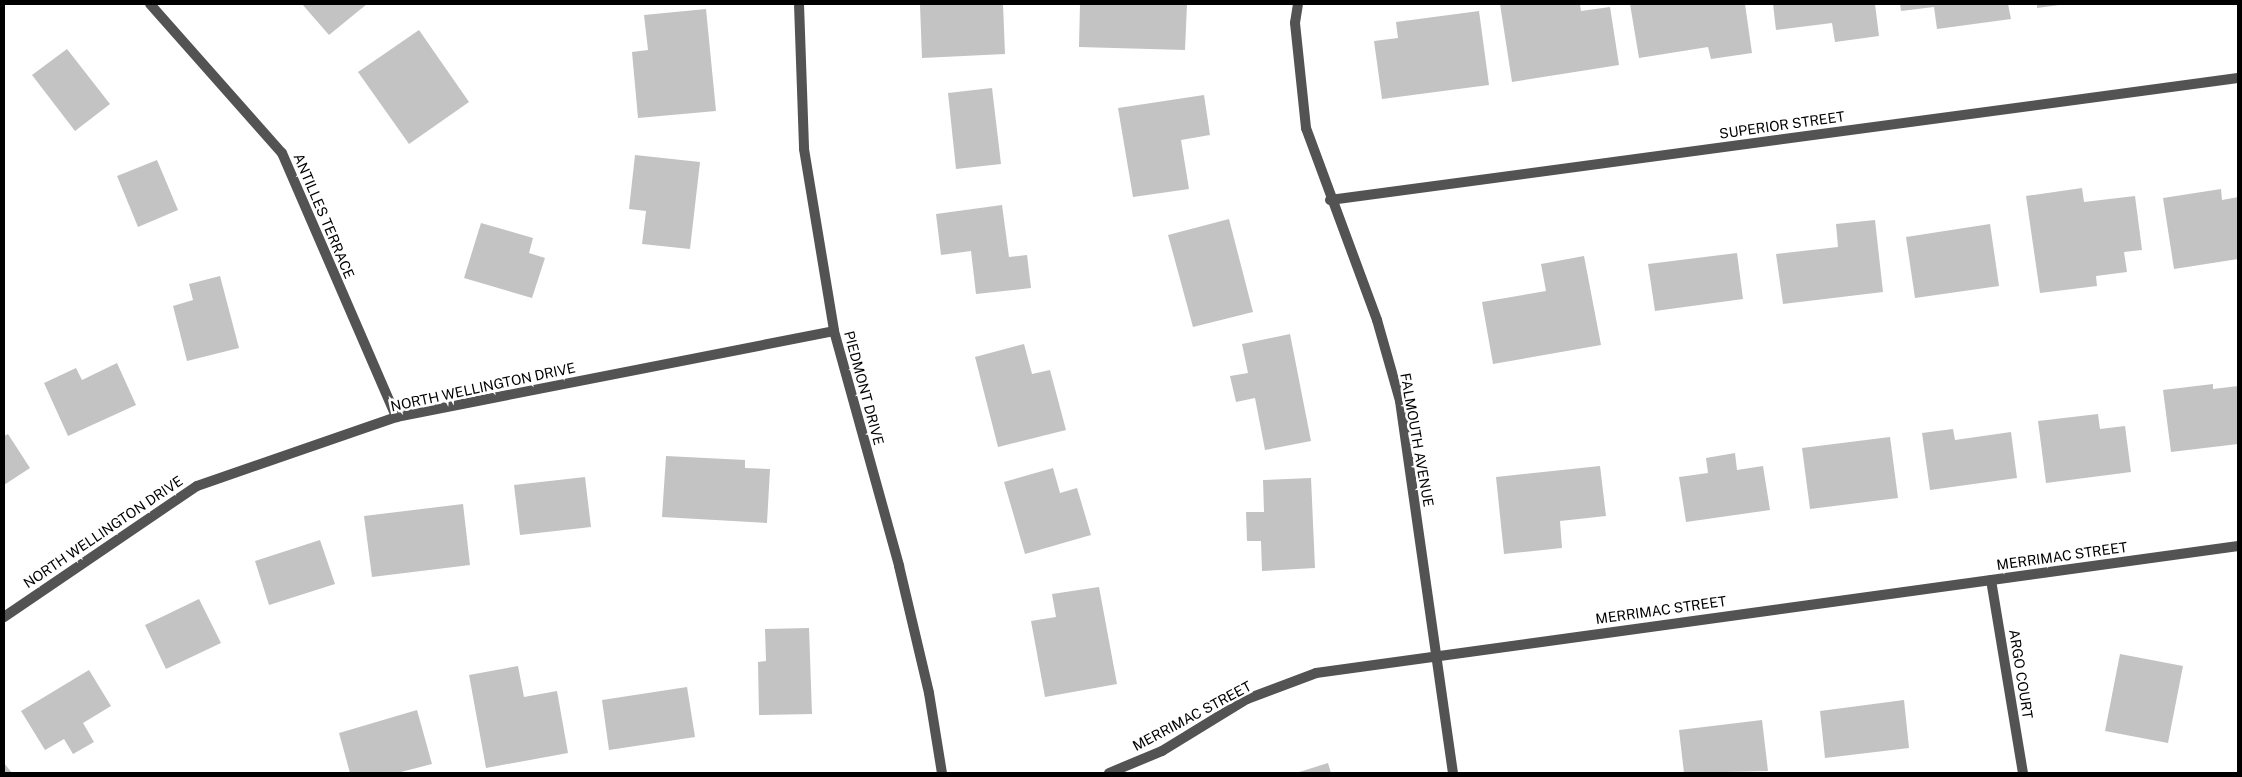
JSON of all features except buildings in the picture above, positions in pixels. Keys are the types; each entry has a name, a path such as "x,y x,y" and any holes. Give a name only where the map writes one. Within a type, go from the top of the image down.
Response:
{"street":[{"name":"ANTILLES TERRACE","path":"150,4 282,153 396,417"},
{"name":"PIEDMONT DRIVE","path":"800,4 804,150 834,331 901,575 929,693 942,773"},
{"name":"FALMOUTH AVENUE","path":"1298,4 1295,24 1306,128 1330,200 1377,320 1400,401 1453,773"},
{"name":"SUPERIOR STREET","path":"1330,200 2238,78"},
{"name":"NORTH WELLINGTON DRIVE","path":"4,617 198,486 396,417 834,331"},
{"name":"MERRIMAC STREET","path":"1109,773 1162,751 1247,699 1316,673 2238,546"},
{"name":"ARGO COURT","path":"1991,580 2023,773"}]}
